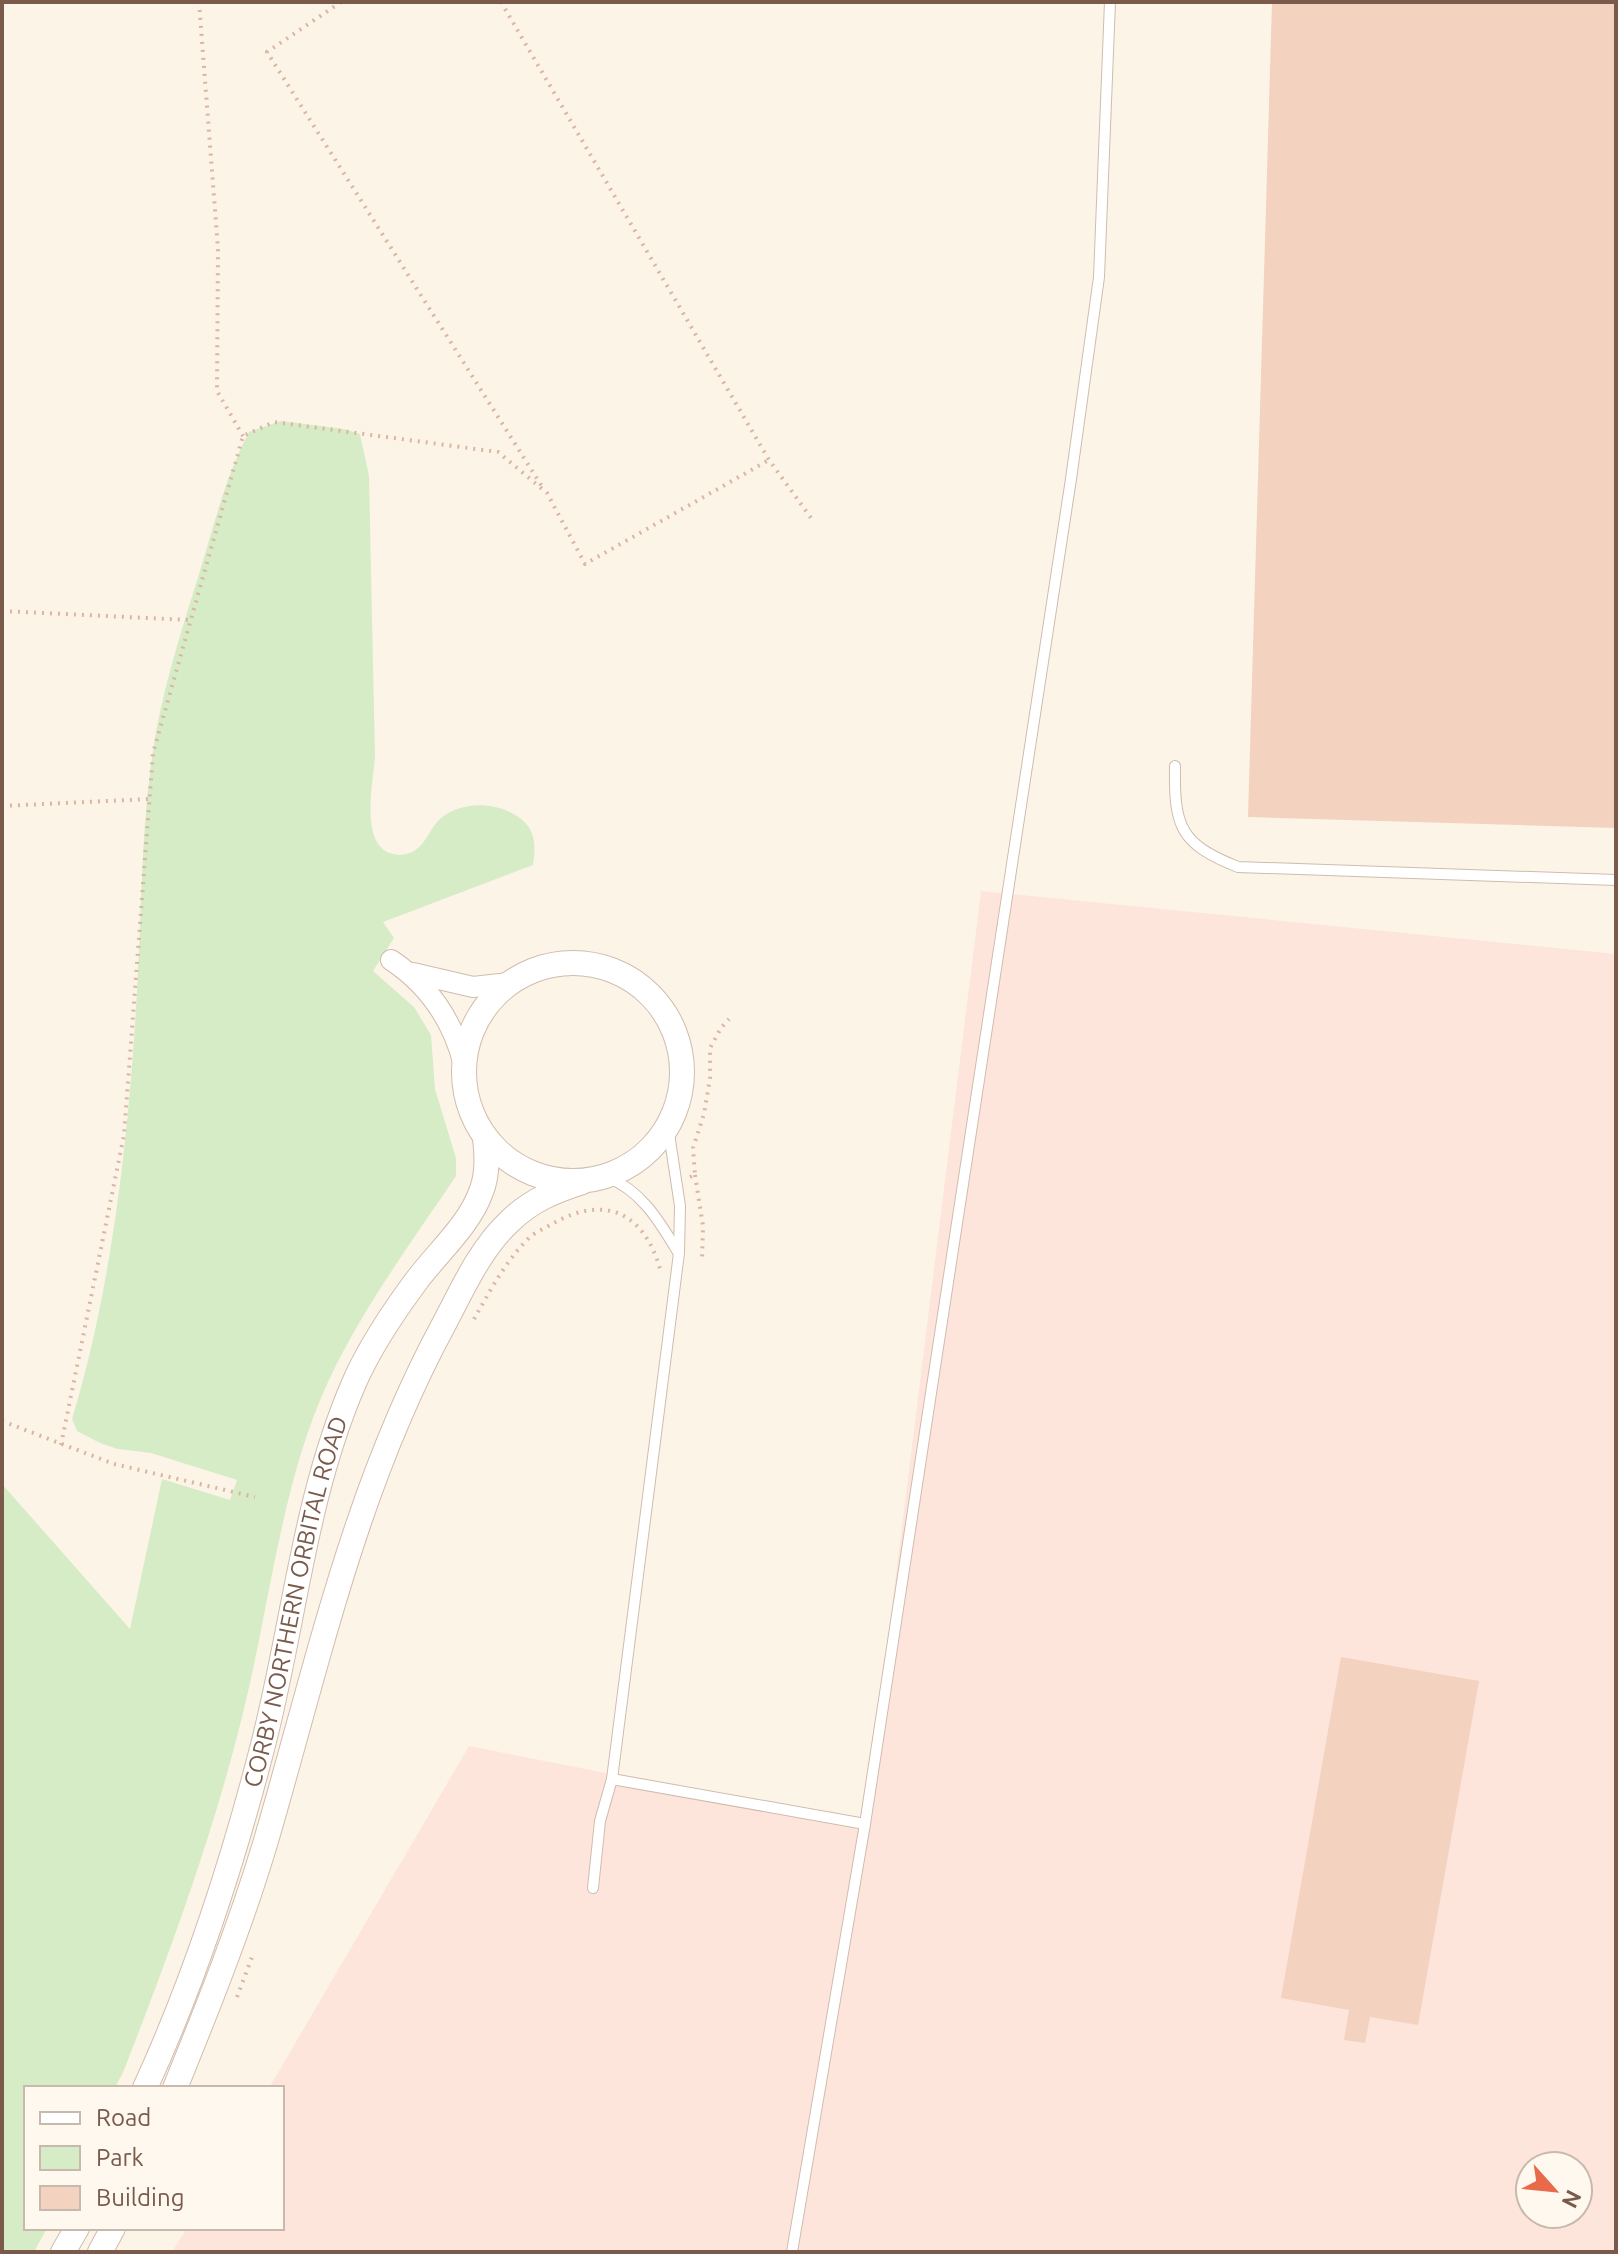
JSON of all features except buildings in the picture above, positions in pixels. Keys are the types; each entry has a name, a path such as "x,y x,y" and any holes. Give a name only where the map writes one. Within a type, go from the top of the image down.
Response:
{"street":[{"path":"391,960 425,988 449,1021 464,1065 465,1091 473,1116 485,1138 512,1163 545,1178 582,1182 607,1177 631,1166 652,1148 668,1127 680,1098 683,1066 677,1036 660,1005 635,981 603,966 571,962 538,968 509,983 486,1006 470,1034 464,1065"},
{"path":"409,972 473,987 509,983"},
{"name":"CORBY NORTHERN ORBITAL ROAD","path":"146,2086 174,2023 236,1839 263,1744 304,1549 333,1438 355,1380 385,1327 417,1280 467,1218 481,1192 487,1168 485,1138"},
{"name":"CORBY NORTHERN ORBITAL ROAD","path":"176,2086 236,1938 352,1537 392,1429 421,1366 486,1250 507,1223 531,1203 582,1182"},
{"path":"63,2252 76,2230"},
{"path":"100,2252 112,2230"}],"lane":[{"path":"792,2252 865,1824 1062,541 1099,277 1110,2"},
{"path":"1175,766 1175,799 1182,830 1204,854 1238,867 1616,880"},
{"path":"593,1888 600,1821 612,1779 679,1253 680,1206 668,1127"},
{"path":"607,1177 645,1202 679,1253"},
{"path":"612,1779 865,1824"}],"path":[{"path":"61,1445 124,1135 153,753 243,436 217,391 218,249 199,2"},
{"path":"341,2 267,52 547,493 585,564 769,460"},
{"path":"501,2 769,460 814,522"},
{"path":"243,436 274,422 498,452 547,493"},
{"path":"2,611 189,620"},
{"path":"2,806 149,799"},
{"path":"702,1259 703,1226 693,1148 704,1114 710,1078 710,1048 729,1019"},
{"path":"677,1183 695,1175"},
{"path":"633,1222 645,1202"},
{"path":"469,1328 506,1264 532,1236 566,1216 598,1208 627,1216 654,1248 660,1269"},
{"path":"2,1421 114,1464 255,1497"},
{"path":"234,2006 255,1951"}],"shaded area":[{"path":"981,891 1616,954 1616,2252 172,2252 186,2230 284,2230 284,2086 270,2086 469,1746 865,1824"}],"green space":[{"path":"281,421 360,434 369,476 375,757 370,811 375,837 381,847 399,855 414,851 437,822 450,812 469,806 489,806 508,811 528,826 534,844 533,865 383,922 394,938 373,971 414,1007 431,1035 435,1089 456,1158 456,1176 356,1328 312,1420 288,1501 244,1709 219,1801 174,1937 124,2070 116,2086 24,2086 24,2230 46,2230 34,2252 2,2252 2,1484 130,1629 162,1479 230,1500 237,1480 151,1453 118,1449 100,1443 77,1431 72,1419 97,1320 123,1163 136,1008 147,801 156,732 181,633 221,502 249,432"}]}
